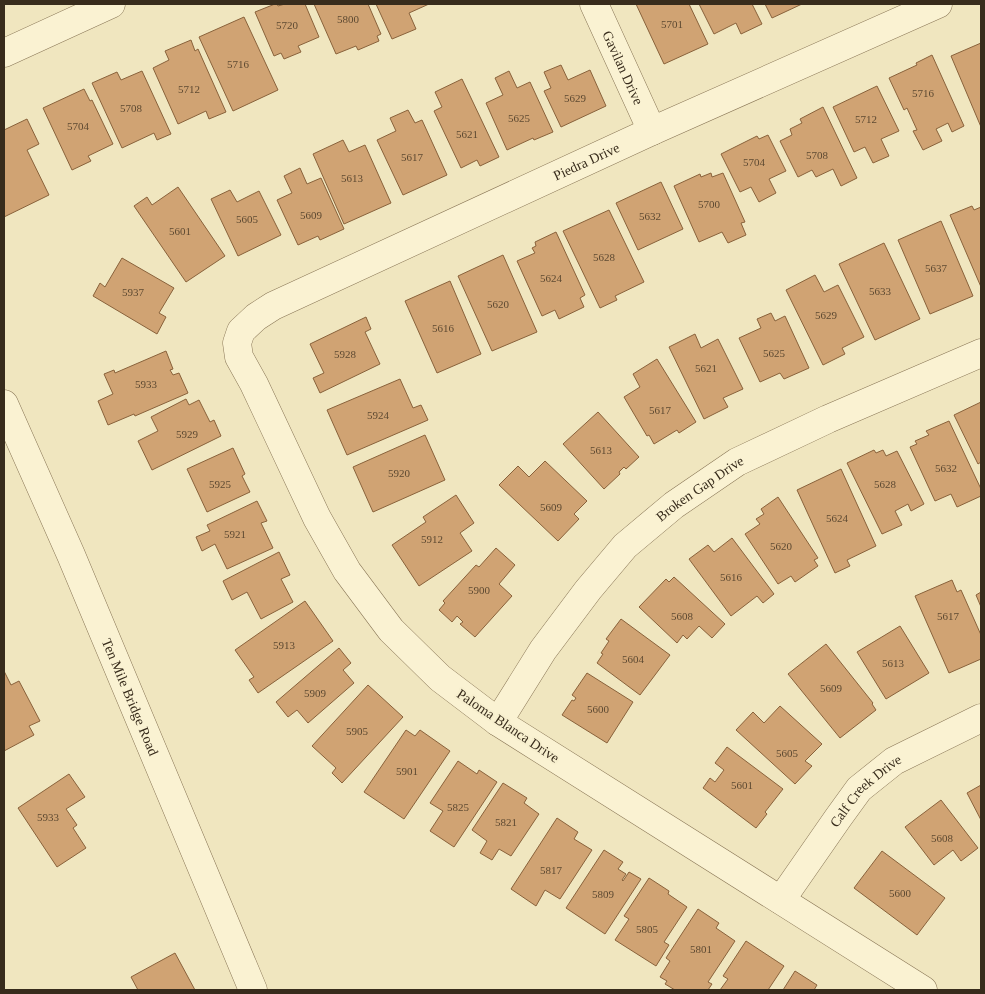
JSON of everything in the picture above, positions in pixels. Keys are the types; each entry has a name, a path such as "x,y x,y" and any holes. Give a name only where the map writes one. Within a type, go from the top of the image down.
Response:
{"street":[{"path":"4,53 111,4"},
{"name":"Gavilan Drive","path":"594,4 652,131"},
{"name":"Piedra Drive","path":"241,331 256,317 273,306 652,131 938,4"},
{"name":"Paloma Blanca Drive","path":"241,331 237,343 239,357 254,384 317,518 347,571 391,630 440,678 498,722 923,990"},
{"name":"Broken Gap Drive","path":"498,722 543,650 588,590 625,546 674,504 737,462 828,419 981,353"},
{"name":"Ten Mile Bridge Road","path":"4,404 75,564 253,990"},
{"name":"Calf Creek Drive","path":"781,900 859,789 894,761 981,718"}],"building":[{"path":"275,4 278,6 305,4 319,37 298,46 301,52 284,59 281,53 274,56 255,12"},
{"path":"314,4 368,4 381,34 377,36 379,41 358,50 356,46 336,54"},
{"path":"376,4 429,4 409,13 416,29 392,39"},
{"path":"636,4 689,4 708,44 664,64"},
{"path":"699,4 752,4 762,24 741,34 736,23 714,34"},
{"path":"765,4 802,4 772,18"},
{"path":"244,17 278,90 233,111 199,37"},
{"path":"191,40 195,51 198,49 226,112 209,119 206,111 178,124 153,68 169,60 165,51"},
{"path":"981,43 981,127 951,56"},
{"path":"932,55 964,126 952,132 948,123 936,129 942,141 923,150 913,131 917,130 907,108 904,110 889,78 917,65 916,63"},
{"path":"561,65 568,80 590,70 606,106 561,127 544,91 551,88 544,72"},
{"path":"142,71 171,134 157,140 154,133 122,148 92,83 117,72 121,80"},
{"path":"509,71 517,88 530,82 553,132 534,140 533,138 507,150 486,103 503,95 495,78"},
{"path":"462,79 499,157 480,166 477,160 461,168 434,111 442,107 435,92"},
{"path":"877,86 899,131 881,139 889,156 873,163 865,147 854,152 833,107"},
{"path":"84,89 90,101 92,100 113,144 88,156 91,161 72,170 43,108"},
{"path":"823,107 857,178 841,186 833,169 816,177 812,170 798,177 780,141 792,135 790,129 802,123 800,119"},
{"path":"408,110 415,123 422,120 447,175 403,195 377,140 396,131 390,118"},
{"path":"27,119 39,144 27,150 49,195 4,217 4,130"},
{"path":"768,135 786,171 769,179 776,193 759,202 751,187 740,192 721,154 757,136 759,139"},
{"path":"343,140 349,152 365,145 391,203 344,224 313,154"},
{"path":"300,168 307,184 321,178 344,229 320,240 318,236 298,245 277,200 292,193 284,176"},
{"path":"711,173 712,177 723,173 745,222 741,223 746,235 728,243 722,232 699,242 674,186 700,174 701,177"},
{"path":"661,182 683,229 638,250 616,203"},
{"path":"178,187 225,256 186,282 134,206 147,197 152,205"},
{"path":"230,190 237,202 259,191 281,235 238,256 211,199"},
{"path":"972,206 974,210 981,207 981,287 950,215"},
{"path":"609,210 644,282 615,296 617,300 600,308 563,231"},
{"path":"941,221 973,296 930,314 898,240"},
{"path":"556,232 585,295 580,298 584,307 559,319 555,310 542,316 517,261 535,253 532,248 536,246 535,242"},
{"path":"884,243 920,319 875,340 839,264"},
{"path":"503,255 537,332 492,351 458,276"},
{"path":"122,258 174,288 159,313 166,317 157,334 93,296 100,283 105,287"},
{"path":"815,275 824,292 838,285 864,337 842,348 845,354 823,365 786,290"},
{"path":"450,281 481,354 437,373 405,301"},
{"path":"771,313 775,321 785,316 809,368 784,379 780,373 760,382 739,338 761,328 757,319"},
{"path":"366,317 371,329 365,332 380,364 320,393 313,378 324,373 310,344"},
{"path":"695,334 701,348 718,339 743,389 723,398 728,407 704,419 669,347"},
{"path":"166,351 173,369 170,370 173,375 179,373 188,393 135,416 134,414 108,425 98,401 113,394 104,374 114,370 115,373"},
{"path":"657,359 696,422 679,433 677,430 654,444 649,435 647,436 624,397 640,387 633,374"},
{"path":"400,379 413,408 421,405 428,420 347,455 327,410"},
{"path":"186,399 189,405 199,400 210,422 214,420 221,436 152,470 138,441 158,431 151,417"},
{"path":"981,402 981,462 978,464 954,415"},
{"path":"598,412 639,457 626,469 624,467 619,472 620,474 604,489 563,444"},
{"path":"949,421 981,489 981,496 957,507 951,494 935,501 910,447 917,444 915,441 929,435 926,431"},
{"path":"425,435 445,480 373,512 353,467"},
{"path":"233,448 245,474 242,476 250,492 207,512 187,469"},
{"path":"874,450 876,453 883,450 886,456 897,451 924,504 911,511 908,504 895,511 902,525 882,534 847,463"},
{"path":"545,461 587,501 574,514 579,519 558,541 499,485 518,466 529,477"},
{"path":"841,469 876,546 847,560 850,566 835,573 797,490"},
{"path":"456,495 474,523 460,533 472,551 419,586 392,545 426,522 423,517"},
{"path":"778,497 818,558 814,560 818,566 795,582 791,576 778,584 745,534 760,524 756,519 764,514 761,509"},
{"path":"257,501 267,521 261,523 273,548 227,569 215,544 202,551 196,537 210,531 207,525"},
{"path":"732,538 774,594 763,603 757,596 731,616 689,559 708,545 714,552"},
{"path":"496,548 515,565 499,584 512,596 475,637 460,624 463,622 457,616 452,622 439,610 445,603 443,601 476,565 479,567"},
{"path":"279,552 290,575 281,579 293,602 261,619 247,592 232,600 223,581"},
{"path":"674,577 725,624 712,638 699,626 687,639 683,635 677,643 639,607 666,579 669,582"},
{"path":"952,580 957,592 961,590 981,635 981,659 949,673 915,596"},
{"path":"981,592 981,607 976,595"},
{"path":"305,601 333,641 258,693 249,680 254,677 235,650"},
{"path":"621,619 670,655 640,695 597,663 609,641 606,639"},
{"path":"900,626 929,673 886,699 857,652"},
{"path":"826,644 873,703 876,710 840,738 788,674"},
{"path":"339,648 351,663 343,670 354,683 308,723 297,710 288,717 276,702"},
{"path":"4,671 11,685 19,681 40,721 29,726 34,735 4,751"},
{"path":"587,673 633,702 607,743 562,715 572,700 574,701 576,698 572,695"},
{"path":"368,685 403,717 342,783 332,773 336,768 312,746"},
{"path":"780,706 822,744 805,761 812,766 795,784 736,730 753,712 764,723"},
{"path":"406,730 415,736 420,730 450,751 404,819 364,792"},
{"path":"727,747 783,789 765,812 767,814 756,828 703,788 710,778 715,782 724,770 715,763"},
{"path":"458,761 477,774 479,770 497,782 454,847 430,831 443,811 430,803"},
{"path":"69,774 85,797 66,809 77,825 73,828 86,848 57,867 18,808"},
{"path":"503,783 527,798 524,803 539,814 511,856 499,849 492,860 480,853 487,841 472,830"},
{"path":"981,785 981,820 967,793"},
{"path":"941,800 978,848 961,861 953,850 934,865 905,827"},
{"path":"557,818 578,832 574,839 592,850 560,899 545,890 536,906 511,889"},
{"path":"604,850 623,862 618,869 626,874 623,881 629,872 641,879 605,934 566,908"},
{"path":"882,851 945,898 917,935 854,888"},
{"path":"649,878 669,891 668,894 687,907 664,942 669,945 656,966 615,940 629,919 624,916"},
{"path":"698,909 719,923 716,928 735,941 708,982 712,984 708,990 675,990 665,984 667,981 660,977 670,961 666,958"},
{"path":"746,941 784,966 768,990 720,990 728,979 723,976"},
{"path":"175,953 195,990 138,990 131,977"},
{"path":"795,971 817,985 814,990 783,990"}]}
